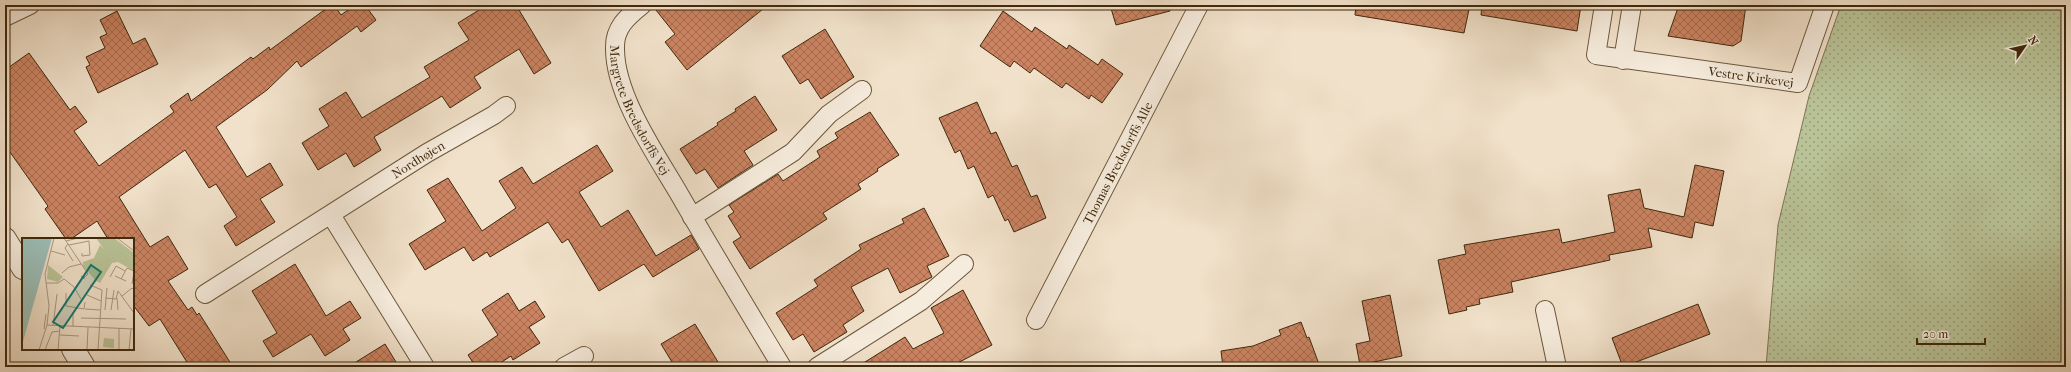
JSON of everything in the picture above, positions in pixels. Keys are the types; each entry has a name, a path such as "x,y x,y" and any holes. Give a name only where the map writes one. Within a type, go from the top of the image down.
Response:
{"street":[{"path":"5,17 30,5"},
{"name":"Margrete Bredsdorffs Vej","path":"642,5 624,20 618,32 614,48 616,64 631,112 782,367"},
{"name":"Thomas Bredsdorffs Alle","path":"1036,320 1199,5"},
{"name":"Vestre Kirkevej","path":"1604,5 1596,55 1622,60 1798,83 1825,5"},
{"path":"1622,60 1632,5"},
{"path":"692,217 793,152 829,114 862,90"},
{"name":"Nordhøjen","path":"205,294 426,153 494,115 506,106"},
{"path":"331,215 425,367"},
{"path":"6,243 22,267"},
{"path":"817,367 921,301 964,264"},
{"path":"1545,310 1557,367"},
{"path":"74,350 84,367"},
{"path":"564,367 584,356"}],"green space":[{"path":"1841,5 2066,5 2066,367 1766,367 1778,225 1809,96"}],"building":[{"path":"331,5 334,5 341,15 355,5 365,5 376,20 361,32 357,26 301,67 297,61 267,90 216,127 247,177 270,163 283,185 260,199 275,222 236,246 224,226 237,217 216,184 209,188 185,150 119,197 150,247 168,236 188,269 168,281 188,310 192,307 197,315 199,313 233,367 190,367 160,319 149,326 134,306 134,238 107,238 97,221 72,238 65,238 45,209 48,206 5,145 5,70 29,53 70,110 75,106 87,122 74,131 99,166 174,112 170,106 188,93 191,101 251,57 253,59 269,47 270,50"},
{"path":"487,5 516,5 551,63 534,74 519,49 474,77 481,88 450,108 442,96 374,137 381,150 354,167 346,153 318,170 302,143 329,126 319,109 346,92 362,118 430,77 424,67 469,40 458,23"},
{"path":"652,5 768,5 687,70 665,42 675,34"},
{"path":"1110,5 1169,5 1170,11 1116,25"},
{"path":"1356,5 1470,5 1464,33 1355,15"},
{"path":"1482,5 1581,5 1577,31 1481,15"},
{"path":"1679,5 1746,5 1741,41 1733,46 1668,36"},
{"path":"117,11 133,44 145,38 158,64 98,93 86,67 90,65 86,57 105,48 100,37 107,34 100,20"},
{"path":"1003,11 1032,32 1035,27 1067,49 1069,45 1098,65 1102,59 1123,74 1102,103 1091,95 1089,99 1066,83 1062,88 1034,68 1030,73 1014,61 1010,67 980,46"},
{"path":"825,29 854,77 821,99 808,79 800,84 782,56"},
{"path":"755,96 777,130 744,151 753,165 718,188 705,169 696,174 680,149 718,125 717,123 736,111 735,109"},
{"path":"977,102 991,134 996,132 1012,167 1017,165 1031,197 1037,195 1046,218 1014,232 1008,219 1005,221 993,195 988,198 974,166 968,169 960,150 955,153 939,118"},
{"path":"870,112 899,155 877,169 878,171 858,184 861,189 823,213 827,219 750,269 733,242 741,237 728,216 734,212 729,205 778,174 783,181 820,157 817,151 838,138 835,133"},
{"path":"597,145 613,171 579,192 601,227 628,210 656,256 691,235 699,249 653,277 644,264 599,291 568,239 562,243 548,222 490,257 487,252 473,261 464,247 425,270 409,244 446,221 427,190 448,178 482,231 516,208 499,181 522,167 533,184"},
{"path":"1695,165 1724,171 1713,226 1695,222 1692,238 1648,228 1652,247 1609,255 1610,260 1511,282 1513,292 1479,299 1480,304 1466,307 1467,310 1449,314 1438,260 1466,254 1464,245 1559,229 1562,243 1615,232 1608,195 1640,189 1644,208 1684,217"},
{"path":"924,208 949,256 927,266 932,277 900,293 888,268 851,287 864,311 843,325 847,332 814,352 803,334 793,340 776,313 818,286 814,280 861,249 859,245 904,223 902,219"},
{"path":"295,264 326,316 350,301 361,318 343,329 350,340 325,356 311,334 273,357 263,341 277,333 252,291"},
{"path":"963,290 992,345 950,367 857,367 905,337 913,349 944,333 931,308"},
{"path":"508,293 519,311 535,301 545,317 529,327 540,343 513,360 511,356 494,367 476,367 468,355 498,335 482,310"},
{"path":"1390,295 1402,356 1360,365 1356,344 1370,341 1362,301"},
{"path":"1698,304 1710,334 1623,367 1612,338"},
{"path":"1301,322 1307,338 1309,337 1320,367 1223,367 1221,351 1253,346 1281,335 1279,330"},
{"path":"695,324 721,367 675,367 661,344"},
{"path":"385,344 399,367 348,367"}]}
